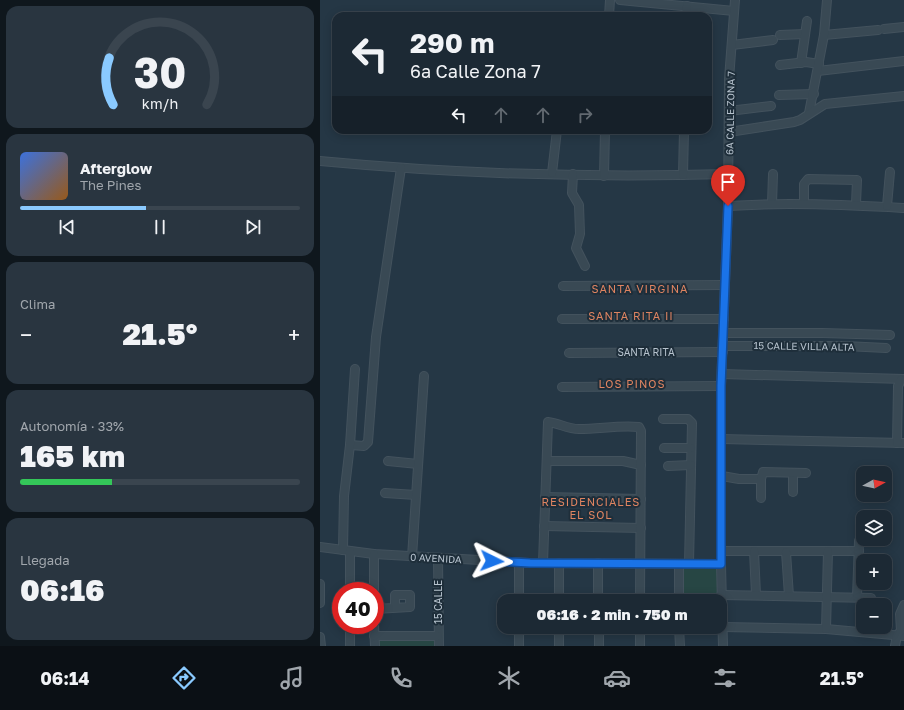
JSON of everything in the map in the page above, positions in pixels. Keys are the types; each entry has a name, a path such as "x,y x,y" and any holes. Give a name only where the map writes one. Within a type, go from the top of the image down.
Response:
{"street":[{"path":"609,12 610,0"},
{"path":"620,0 734,11"},
{"name":"6A CALLE ZONA 7","path":"721,594 721,386 729,174 729,111 734,0"},
{"path":"808,113 814,94 819,67 824,35 826,0"},
{"path":"686,12 687,6"},
{"path":"801,63 807,21"},
{"path":"824,35 904,27"},
{"path":"732,45 805,34"},
{"path":"780,65 801,63 819,67 904,62"},
{"path":"779,95 814,94"},
{"path":"729,132 794,122 800,120 808,113 825,104 904,96"},
{"path":"729,111 771,106"},
{"path":"552,173 557,134"},
{"path":"604,176 605,134"},
{"path":"683,175 684,134"},
{"path":"320,161 401,168 604,176 729,174"},
{"path":"350,445 364,446 368,442 376,337 401,168"},
{"path":"887,206 890,172"},
{"path":"573,174 572,193 579,205 580,227 580,236 576,248 585,266"},
{"path":"772,204 773,174"},
{"path":"804,204 804,184 808,179 857,180 856,204"},
{"path":"728,206 772,204 856,204 904,208"},
{"path":"563,286 725,285"},
{"path":"562,319 724,319"},
{"path":"723,333 823,332 890,335"},
{"name":"15 CALLE VILLA ALTA","path":"723,349 838,346 886,348"},
{"name":"SANTA RITA","path":"569,353 723,349"},
{"path":"349,582 346,550 344,496 350,445 355,369"},
{"path":"722,374 776,376 804,375 902,379 898,386 900,443 722,440"},
{"path":"412,557 424,376"},
{"path":"562,387 721,386"},
{"path":"663,419 690,420 692,448 689,564"},
{"path":"543,563 548,422 565,428 578,429 597,429 613,426 641,428 640,594"},
{"path":"664,448 692,448"},
{"path":"388,461 418,464"},
{"path":"547,461 623,461 641,466"},
{"path":"668,466 691,465"},
{"path":"761,498 761,479 762,474 765,472 806,473"},
{"path":"793,473 793,492"},
{"path":"722,476 739,479 761,479"},
{"path":"385,493 416,495"},
{"path":"546,495 641,497"},
{"path":"544,528 641,530"},
{"path":"857,597 859,546"},
{"name":"0 AVENIDA","path":"320,547 412,557 519,562 721,564"},
{"path":"721,551 859,551"},
{"path":"754,551 756,595"},
{"path":"826,628 828,551"},
{"path":"786,552 789,596"},
{"path":"374,554 374,582"},
{"name":"15 CALLE","path":"438,558 439,646"},
{"path":"519,562 519,594"},
{"path":"559,563 559,594"},
{"path":"598,563 598,594"},
{"path":"679,564 679,594"},
{"path":"320,584 320,603"},
{"path":"384,608 410,607 410,595 395,595 395,607"},
{"path":"727,595 871,598"},
{"path":"895,646 900,636 900,614 904,606"},
{"path":"727,627 826,628 900,636"},
{"path":"350,634 350,646"},
{"path":"519,634 519,646"},
{"path":"559,634 559,646"},
{"path":"599,634 599,646"},
{"path":"640,634 640,646"},
{"path":"679,634 680,646"},
{"name":"6A CALLE ZONA 7","path":"723,634 723,646"},
{"path":"374,646 374,636 438,636"},
{"path":"320,637 321,646"}],"green space":[{"path":"717,566 718,594 681,594 681,567"},
{"path":"377,638 437,638 437,646 377,646"}],"district":[{"name":"SANTA VIRGINA","path":"640,289"},
{"name":"SANTA RITA II","path":"631,316"},
{"name":"LOS PINOS","path":"632,384"},
{"name":"RESIDENCIALES EL SOL","path":"591,508"}],"route":[{"path":"492,561 530,563 721,564 721,386 728,206"}]}
